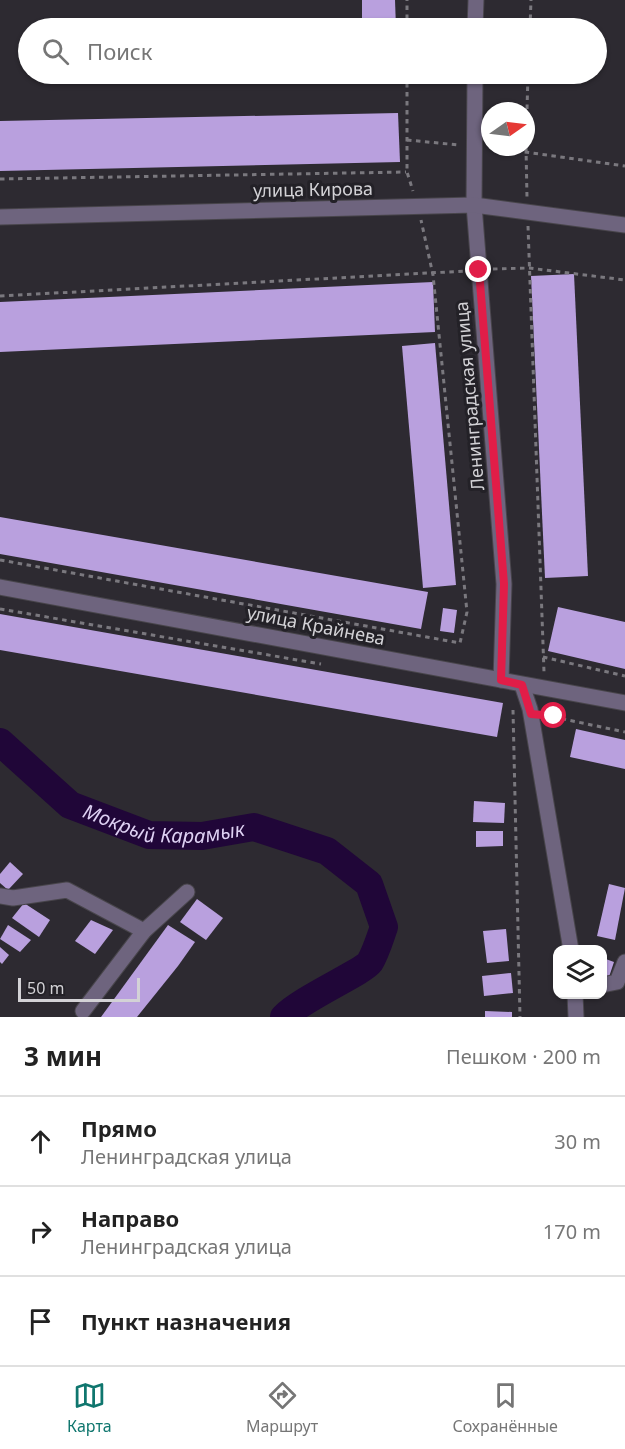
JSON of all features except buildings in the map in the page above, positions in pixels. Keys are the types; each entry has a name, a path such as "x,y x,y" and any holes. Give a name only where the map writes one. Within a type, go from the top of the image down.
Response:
{"street":[{"path":"475,18 476,0"},
{"name":"Ленинградская улица","path":"475,84 474,205 504,584 501,673"},
{"name":"улица Кирова","path":"0,217 474,205 625,225"},
{"name":"улица Крайнева","path":"0,587 501,673 522,685 625,703"},
{"path":"522,685 531,714 570,945"},
{"path":"0,896 12,898 67,890 144,931"},
{"path":"83,1011 144,931 188,892"},
{"path":"607,984 617,982 625,962"},
{"path":"575,999 576,1017"}],"path":[{"path":"407,0 407,18"},
{"path":"530,18 531,0"},
{"path":"0,560 460,643 467,612 433,275 418,207 407,172 407,84"},
{"path":"527,102 528,84"},
{"path":"407,140 481,146"},
{"path":"535,150 625,166"},
{"path":"526,156 545,689"},
{"path":"0,179 407,172"},
{"path":"0,296 433,275 530,268 625,280"},
{"path":"0,609 326,665"},
{"path":"543,657 625,676"},
{"path":"513,710 520,1017"},
{"path":"531,714 554,716 625,732"}],"waterway":[{"name":"Мокрый Карамык","path":"0,742 70,805 149,835 202,836 254,827 327,851 369,884 384,927 370,962 304,1002 284,1017"}],"route":[{"path":"479,270 504,584 501,680 522,685 531,714 554,716"}]}
